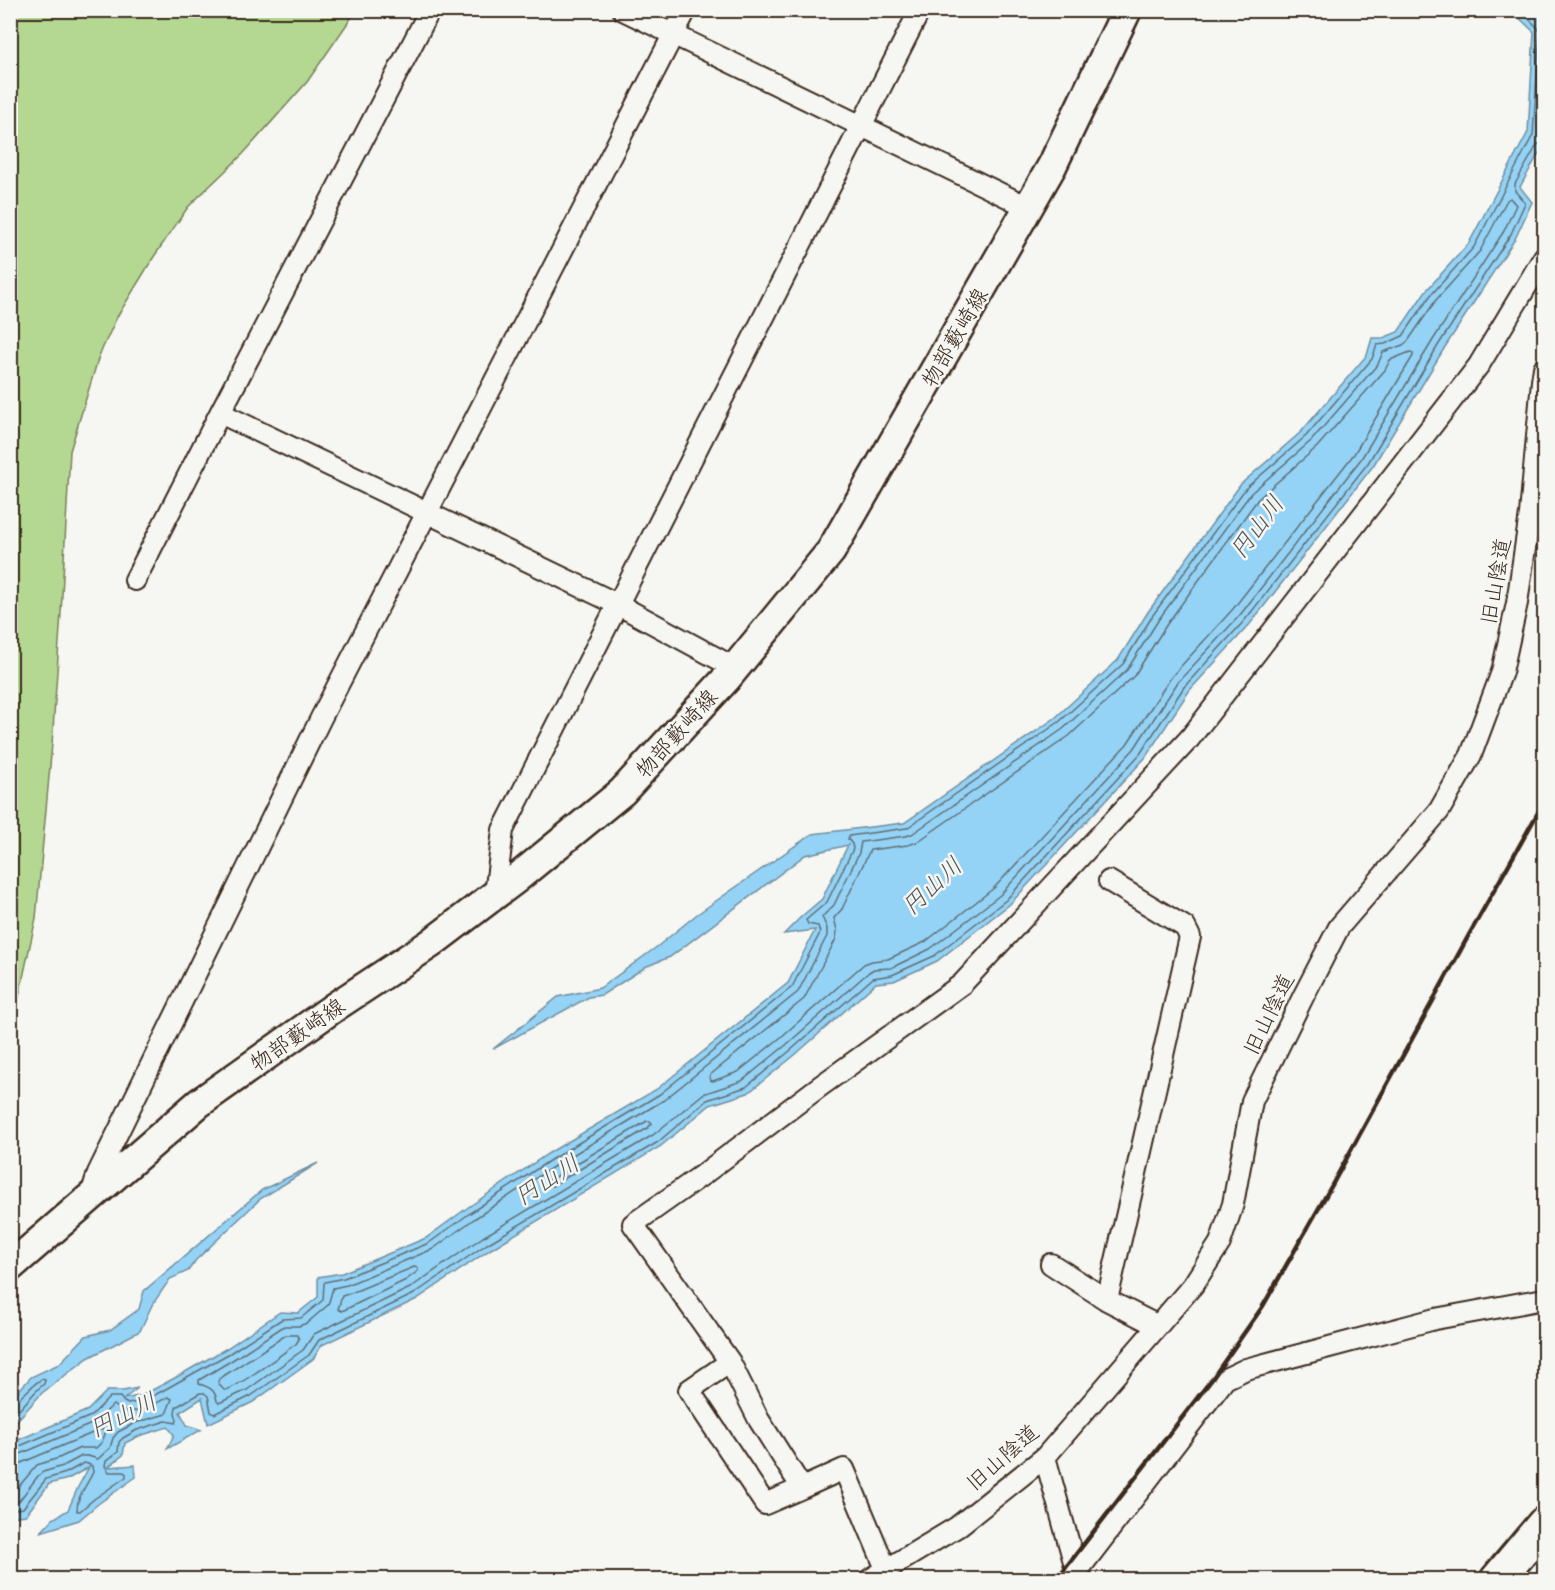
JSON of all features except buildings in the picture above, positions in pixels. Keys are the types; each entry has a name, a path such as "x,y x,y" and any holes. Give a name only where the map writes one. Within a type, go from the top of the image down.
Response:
{"highway":[{"path":"1497,1580 1545,1524"}],"main road":[{"name":"物部藪崎線","path":"10,1268 199,1103 336,1006 430,944 495,895 622,792 735,668 831,551 1052,166 1127,10"}],"street":[{"path":"135,580 430,10"},
{"path":"623,10 1028,207"},
{"path":"91,1198 98,1173 321,718 686,10"},
{"path":"495,895 503,830 920,10"},
{"path":"802,1488 759,1420 730,1362 633,1224 962,984 1190,738 1479,365 1545,257"},
{"name":"旧山陰道","path":"869,1580 957,1527 1045,1457 1193,1286 1220,1243 1233,1204 1252,1101 1304,995 1339,927 1439,811 1471,755 1502,672 1517,603 1530,514 1545,368"},
{"path":"220,413 617,604 735,668"},
{"path":"1107,1300 1190,937 1185,927 1109,881"},
{"path":"1050,1264 1107,1300 1158,1326"},
{"path":"1078,1576 1225,1379 1246,1369 1435,1319 1545,1299"},
{"path":"730,1362 689,1390 765,1504 844,1469 886,1569"},
{"path":"1045,1457 1078,1576"}],"green space":[{"path":"11,10 356,11 307,82 243,154 188,207 117,317 99,356 70,451 52,744 36,918 19,996 11,1018"}],"water":[{"name":"円山川","path":"1512,11 1544,11 1544,144 1520,187 1532,202 1516,237 1445,347 1373,466 1250,624 1189,691 1145,758 1010,904 937,961 894,981 876,983 795,1055 748,1093 710,1105 661,1146 491,1249 417,1299 322,1345 313,1359 253,1402 208,1424 202,1398 180,1412 187,1425 201,1430 167,1449 174,1435 168,1427 125,1443 123,1455 108,1467 135,1465 136,1477 79,1520 41,1532 53,1519 68,1510 89,1467 68,1479 49,1484 26,1515 11,1517 11,1443 88,1410 107,1391 138,1388 124,1399 143,1395 227,1348 280,1312 298,1313 318,1297 318,1277 342,1273 426,1238 549,1153 657,1089 788,983 815,930 784,934 822,899 848,845 805,855 670,957 647,966 602,995 589,997 493,1049 558,997 600,988 696,915 812,834 904,823 1055,718 1118,660 1148,612 1241,484 1301,432 1367,355 1372,338 1383,338 1398,332 1425,292 1469,243 1528,132 1534,32"},
{"path":"318,1163 260,1199 196,1260 188,1271 170,1279 152,1305 140,1331 88,1358 42,1393 11,1427 11,1399 31,1377 59,1364 86,1336 110,1330 139,1309 144,1291 262,1190"}],"railway":[{"path":"1056,1580 1212,1379 1263,1306 1544,802"}]}
